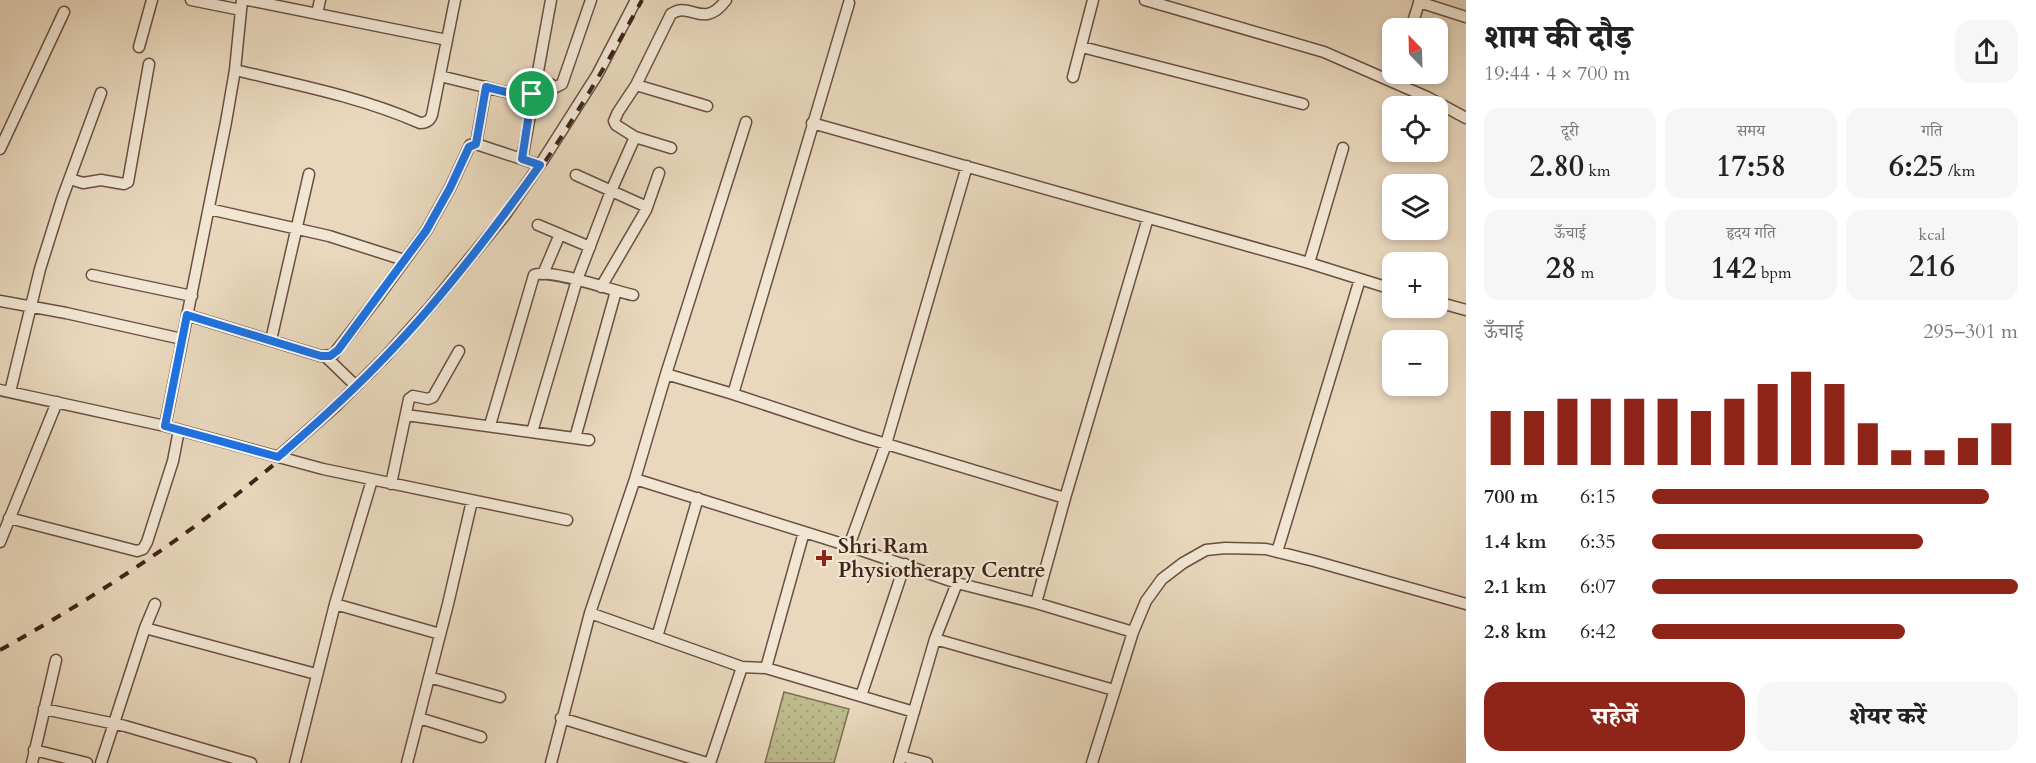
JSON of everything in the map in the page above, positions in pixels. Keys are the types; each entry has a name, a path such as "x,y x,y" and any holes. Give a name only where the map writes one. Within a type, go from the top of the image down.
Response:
{"street":[{"path":"139,47 152,0"},
{"path":"165,426 236,70 242,5 191,0"},
{"path":"248,0 447,40"},
{"path":"317,14 320,0"},
{"path":"236,70 373,104 423,123 430,120 432,116 455,0"},
{"path":"522,159 550,0"},
{"path":"536,78 556,87 562,84 591,0"},
{"path":"278,457 386,356 430,307 505,215 597,75 636,0"},
{"path":"671,148 635,137 616,125 618,112 636,85 673,12 683,9 710,14 726,0"},
{"path":"1073,77 1093,0"},
{"path":"1145,0 1324,52 1382,74"},
{"path":"1414,18 1420,1 1466,17"},
{"path":"732,394 849,3"},
{"path":"0,149 64,12"},
{"path":"1082,47 1303,104"},
{"path":"70,179 83,183 101,180 124,184 128,182 149,64"},
{"path":"440,76 526,97 532,94"},
{"path":"1404,84 1466,118"},
{"path":"636,85 707,106"},
{"path":"476,144 486,87"},
{"path":"101,93 40,269 5,391 165,426 372,480 567,520"},
{"path":"550,763 590,613 635,479 746,122"},
{"path":"812,123 1382,285"},
{"path":"532,432 577,280 611,191 635,137"},
{"path":"326,357 338,350 438,212 469,147 476,144 540,165"},
{"path":"1310,263 1343,148"},
{"path":"849,546 886,444 967,166"},
{"path":"601,287 629,242 647,207 659,172"},
{"path":"271,340 309,174"},
{"path":"576,175 647,207"},
{"path":"210,209 296,227 404,260"},
{"path":"1036,603 1148,218"},
{"path":"538,225 590,247"},
{"path":"543,274 560,234"},
{"path":"490,425 532,277 538,273 577,280 633,295"},
{"path":"92,275 192,296"},
{"path":"1277,552 1360,279"},
{"path":"575,438 616,291"},
{"path":"0,301 182,339"},
{"path":"1448,305 1466,310"},
{"path":"187,315 326,357 356,386"},
{"path":"391,484 411,397 428,399 434,396 459,351"},
{"path":"666,374 1065,498"},
{"path":"0,542 57,402"},
{"path":"406,414 589,440"},
{"path":"9,518 137,551 143,549 165,487 179,430"},
{"path":"635,479 849,546 957,583 1036,603 1133,632"},
{"path":"295,763 335,604 372,480"},
{"path":"657,637 698,498"},
{"path":"407,763 472,501"},
{"path":"766,668 804,532"},
{"path":"1092,763 1133,632 1153,590 1162,579 1206,550 1266,549 1466,604"},
{"path":"861,696 904,564"},
{"path":"927,763 900,759 935,639 957,583"},
{"path":"101,763 155,604"},
{"path":"335,604 440,634"},
{"path":"590,613 742,667 766,668 914,712"},
{"path":"145,628 316,674"},
{"path":"935,639 1114,690"},
{"path":"32,763 56,660"},
{"path":"561,718 709,763 742,667"},
{"path":"429,677 500,697"},
{"path":"44,709 113,723 251,763"},
{"path":"419,718 482,738"},
{"path":"34,750 87,763"}],"shaded area":[{"path":"784,692 849,709 834,763 765,763"}],"railway":[{"path":"0,650 91,597 178,538 261,475 376,373 425,320 526,189 587,96 642,0"}],"place":[{"name":"Shri Ram Physiotherapy Centre","path":"824,558"}],"route":[{"path":"486,87 526,97 532,94 522,159 540,165 505,215 430,307 386,356 337,405 278,457 165,426 187,315 321,356 333,355 378,297 438,212 469,147 476,144 486,87"}]}
